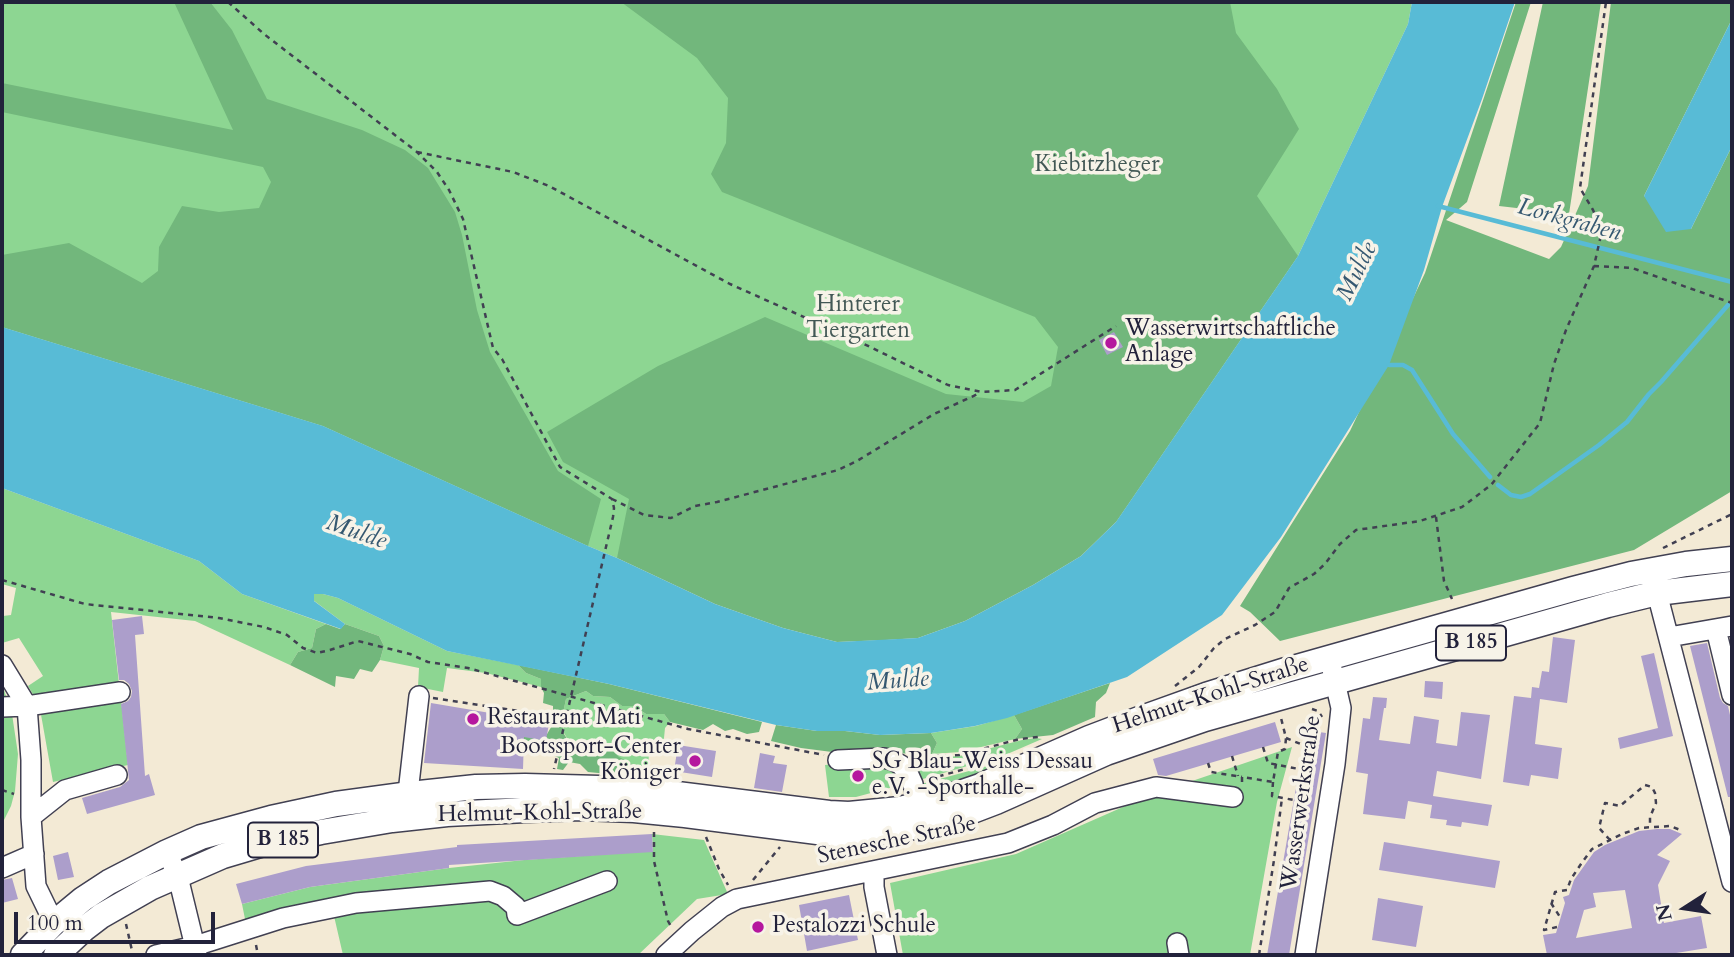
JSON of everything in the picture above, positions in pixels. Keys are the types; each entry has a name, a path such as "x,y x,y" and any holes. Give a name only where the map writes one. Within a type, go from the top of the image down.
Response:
{"main road":[{"name":"Helmut-Kohl-Straße","path":"23,955 54,923 109,882 201,837 271,818 348,802 476,787 637,789 829,813 900,809 915,794 942,799 980,786 1089,738 1206,695 1329,657 1631,574 1732,559"},
{"name":"Helmut-Kohl-Straße","path":"56,955 101,916 150,888 223,856 260,845 392,820 539,809 621,810 685,815 817,834 857,835 894,831 962,815 1106,753 1205,719 1595,608 1657,593 1732,584"}],"street":[{"path":"1657,593 1732,882"},
{"path":"1669,638 1724,627 1732,695"},
{"name":"Wasserwerkstraße","path":"1305,955 1341,708 1329,657"},
{"path":"2,665 31,760 19,799 34,854 37,886 54,923"},
{"path":"13,706 120,692"},
{"path":"410,794 408,752 419,696"},
{"path":"838,760 892,760 901,765 909,775 915,794"},
{"path":"19,799 65,790 117,775"},
{"name":"Stenesche Straße","path":"666,955 722,907 737,899 1008,843 1053,825 1095,803 1156,787 1233,797"},
{"path":"167,852 177,875 196,951"},
{"path":"2,868 34,854"},
{"path":"874,871 874,887 887,955"},
{"path":"156,955 196,951 283,918 356,904 490,891 503,896 516,907 517,915 607,881"}],"path":[{"path":"228,2 264,34 417,152 437,172 463,219 493,348 502,359 560,467 644,516 671,517 695,506 838,470 933,414 982,392"},
{"path":"1174,686 1199,667 1225,639 1275,612 1289,588 1314,575 1340,544 1356,530 1420,522 1462,507 1491,485 1541,423 1553,364 1596,261 1601,235 1601,228 1593,210 1580,188 1606,2"},
{"path":"417,152 503,170 549,186 730,284 948,385 982,392 1015,390 1116,326"},
{"path":"1594,266 1632,268 1732,303"},
{"path":"552,786 613,517 612,499"},
{"path":"1654,552 1732,514"},
{"path":"1436,516 1444,581 1451,599"},
{"path":"2,579 85,604 219,618 264,627 287,635 303,649 317,653 358,641 410,654 428,662 468,668 688,729 832,756 838,760"},
{"path":"419,696 547,715"},
{"path":"1307,708 1318,711 1337,747"},
{"path":"1288,711 1281,718 1286,738 1285,749 1278,752 1272,796 1294,800"},
{"path":"1286,738 1303,745"},
{"path":"884,758 958,755 1020,739 1045,739"},
{"path":"1263,747 1269,763 1299,769"},
{"path":"1233,756 1240,776 1241,798 1233,797"},
{"path":"915,794 986,763"},
{"path":"1209,763 1211,772 1273,782"},
{"path":"1610,840 1599,828 1605,803 1620,806 1645,785 1652,787 1655,793 1656,803 1650,817 1650,827"},
{"path":"1259,955 1282,798"},
{"path":"654,826 654,861 668,921 672,929 686,936"},
{"path":"1557,927 1544,929 1555,892 1567,890 1571,879 1592,849 1639,828 1670,826 1683,831"},
{"path":"703,828 719,869 737,899 787,839"},
{"path":"1551,904 1560,916"}],"green space":[{"name":"Hinterer Tiergarten","path":"2,2 1412,2 1408,24 1298,256 1116,522 617,558 323,426 2,327"},
{"path":"174,2 210,2 232,30 267,99 362,130 405,150 428,168 455,212 477,310 490,352 558,471 601,499 588,546 323,426 2,327 2,255 69,243 142,283 158,271 159,247 182,206 219,212 259,208 271,182 263,167 2,112 2,83 233,130"},
{"name":"Kiebitzheger","path":"621,2 1230,2 1236,33 1277,89 1299,129 1257,196 1298,256 1116,522 1081,556 1033,585 965,621 918,638 886,640 837,642 783,628 715,604 617,558 629,499 563,462 547,432 658,366 765,317 946,394 1023,402 1051,386 1058,347 1035,317 722,192 711,174 726,143 728,98 697,58"},
{"path":"1516,2 1531,2 1467,202 1446,220 1549,259 1561,247 1588,186 1611,2 1732,2 1732,19 1644,196 1691,229 1732,146 1732,491 1634,550 1280,641 1240,606 1350,431 1425,273"},
{"path":"1543,2 1601,2 1569,214 1499,206"},
{"path":"2,488 199,561 242,594 326,624 316,629 312,648 298,652 290,665 195,621 111,612 119,684 34,696 28,686 43,676 19,638 2,643 3,616 11,615 16,588 2,584"},
{"path":"314,594 338,598 447,651 518,665 526,673 541,679 541,687 486,673 447,668 443,692 418,687 419,668 380,660 384,646 379,636 345,624 313,600"},
{"path":"326,624 340,629 345,624 379,636 384,646 380,660 372,672 360,669 354,679 336,676 335,687 290,665 298,652 312,648 316,629"},
{"path":"518,665 609,684 762,722 759,732 747,734 733,729 725,731 713,724 703,730 670,722 664,714 646,714 634,706 622,706 610,697 593,696 586,691 566,699 562,718 564,734 571,745 578,744 589,753 607,745 619,757 634,765 630,776 588,772 580,764 569,762 563,770 557,769 559,758 543,750 537,755 524,753 524,737 547,734 553,724 553,706 543,703 541,679 526,673"},
{"path":"1110,683 1106,693 1096,702 1095,717 1053,735 1015,739 1022,729 1014,715"},
{"path":"2,684 12,714 18,754 15,791 2,824"},
{"path":"586,691 593,696 610,697 622,706 634,706 646,714 664,714 670,722 665,728 663,748 649,749 648,776 630,776 634,765 619,758 607,745 589,753 571,745 564,733 562,718 566,699"},
{"path":"121,699 128,765 53,782 40,709"},
{"path":"1014,715 1022,729 1015,739 960,752 932,754 937,743 931,733 976,726"},
{"path":"776,725 880,735 931,733 937,743 932,754 832,752 771,741"},
{"path":"1036,738 1042,739 1005,755 916,781 894,758 960,756"},
{"path":"1292,747 1277,802 1250,955 903,955 890,883 1016,854 1148,796"},
{"path":"1006,761 978,773 923,793 921,784"},
{"path":"890,762 908,783 856,797 829,797 825,765"},
{"path":"652,834 704,840 728,894 697,899 638,955 343,955 331,903 246,924 242,904 310,887 449,868 653,851"}],"water":[{"name":"Mulde","path":"1412,2 1515,2 1389,365 1281,537 1222,615 1127,677 1007,718 931,733 880,735 776,725 609,684 447,651 338,598 314,594 314,601 345,624 341,629 242,594 199,561 2,488 2,327 323,426 715,604 783,628 837,642 918,638 965,621 1033,585 1081,556 1116,522 1298,256 1408,24"},
{"path":"1732,19 1732,146 1691,229 1666,232 1644,196"}],"building":[{"name":"Wasserwirtschaftliche Anlage","path":"1114,332 1123,347 1107,355 1099,340"},
{"path":"142,616 144,634 135,635 145,776 149,774 155,795 87,814 82,798 120,787 129,780 121,704 128,701 132,691 129,684 119,680 112,620"},
{"path":"1553,637 1575,640 1567,703 1540,699 1535,744 1562,748 1558,779 1531,775 1529,786 1503,782 1514,696 1531,698 1532,687 1539,688 1542,671 1549,672"},
{"path":"1707,643 1720,698 1728,706 1732,724 1732,797 1728,797 1690,646"},
{"path":"1654,653 1673,736 1620,749 1618,738 1658,728 1641,656"},
{"path":"1425,681 1443,682 1442,699 1424,697"},
{"path":"1373,697 1387,698 1379,740 1410,744 1414,716 1439,720 1436,743 1457,746 1461,712 1490,715 1481,779 1437,771 1433,796 1492,805 1488,826 1462,822 1461,827 1446,825 1447,820 1430,818 1432,805 1408,801 1405,819 1363,814 1368,774 1356,772 1363,718 1370,719"},
{"path":"431,703 549,723 546,741 524,737 523,769 424,763"},
{"path":"1275,722 1281,742 1166,776 1158,775 1153,759"},
{"path":"1306,730 1326,733 1289,955 1267,955"},
{"name":"Bootssport-Center Königer","path":"678,745 716,751 712,777 674,771"},
{"path":"760,753 775,756 773,763 787,765 782,792 754,788"},
{"path":"1670,829 1682,834 1657,855 1670,861 1658,885 1664,923 1701,916 1707,948 1664,955 1547,955 1543,935 1556,933 1565,903 1563,897 1569,895 1574,880 1594,852 1639,831","holes":["1625,890 1632,928 1576,938 1584,910 1596,907 1593,893"]},
{"path":"652,834 653,852 449,865 449,868 310,887 242,904 236,884 306,866 457,845"},
{"path":"1384,842 1500,861 1495,888 1379,870"},
{"path":"68,852 74,877 58,880 53,856"},
{"path":"12,878 18,899 2,903 2,880"},
{"path":"849,895 858,940 807,951 799,905"},
{"path":"1378,898 1423,906 1416,947 1372,940"}],"waterway":[{"name":"Lorkgraben","path":"1438,206 1732,282"},
{"path":"1498,485 1511,495 1521,497 1530,494 1599,445 1627,422 1728,305"},
{"path":"1389,365 1403,365 1412,370 1453,434 1490,477"}],"place":[{"name":"Wasserwirtschaftliche Anlage","path":"1111,343"},
{"name":"Restaurant Mati","path":"473,719"},
{"name":"Bootssport-Center Königer","path":"695,761"},
{"name":"SG Blau-Weiss Dessau e.V. -Sporthalle-","path":"858,776"},
{"name":"Pestalozzi Schule","path":"758,927"}]}
